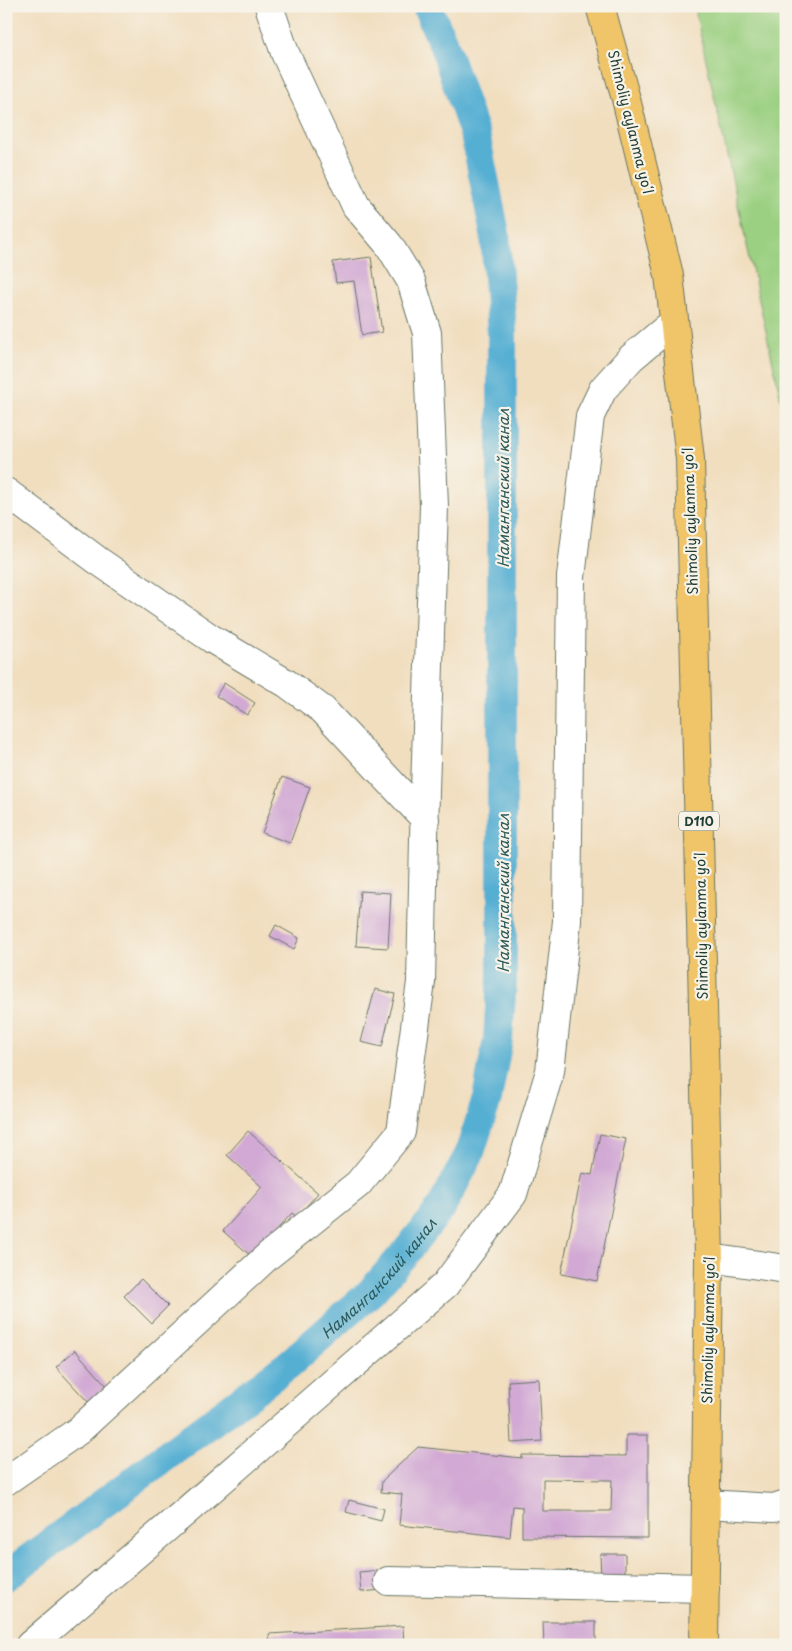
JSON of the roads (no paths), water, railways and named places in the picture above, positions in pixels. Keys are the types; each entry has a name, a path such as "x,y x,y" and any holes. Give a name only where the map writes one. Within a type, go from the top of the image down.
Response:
{"main road":[{"name":"Shimoliy aylanma yoʻl","path":"600,6 626,99 669,275 690,459 710,1258 704,1645"}],"street":[{"path":"6,1481 78,1431 269,1255 358,1184 401,1132 421,982 434,506 427,333 411,281 389,245 356,206 285,53 270,6"},
{"path":"30,1645 445,1285 513,1194 550,1071 567,921 571,577 590,416 602,389 631,358 674,322"},
{"path":"6,492 97,560 212,639 286,683 323,710 425,819"},
{"path":"710,1258 786,1269"},
{"path":"706,1504 774,1508 786,1504"},
{"path":"388,1581 705,1588"}],"waterway":[{"name":"Наманганский канал","path":"6,1576 288,1365 371,1292 441,1208 469,1155 487,1099 498,1039 502,979 502,333 495,234 476,139 445,48 427,6"}]}
